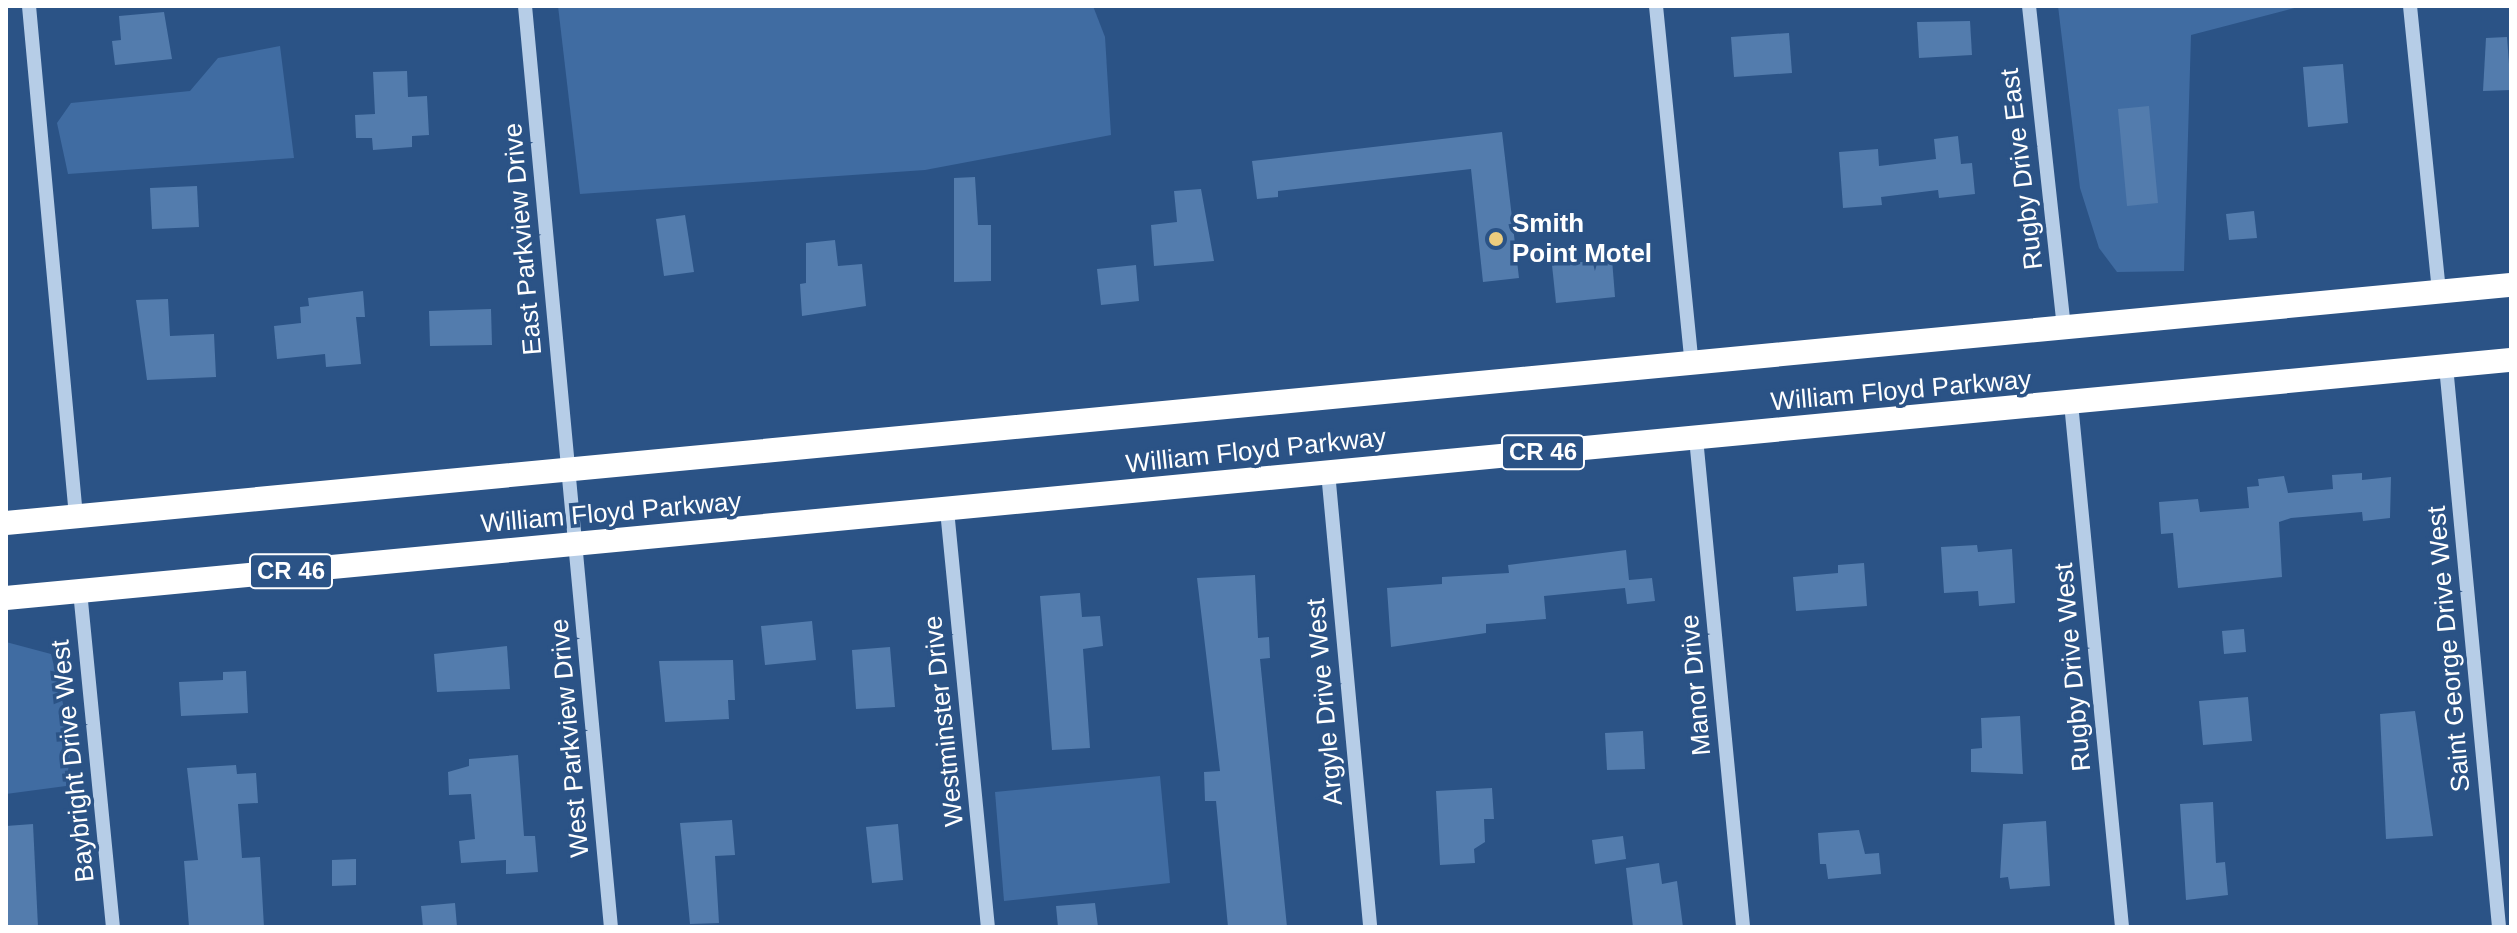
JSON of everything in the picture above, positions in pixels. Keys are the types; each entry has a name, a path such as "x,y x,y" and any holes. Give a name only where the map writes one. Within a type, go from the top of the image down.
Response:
{"highway":[{"name":"William Floyd Parkway","path":"6,523 568,467 2511,285"},
{"name":"William Floyd Parkway","path":"6,598 2511,360"}],"street":[{"path":"29,6 76,517"},
{"name":"East Parkview Drive","path":"525,6 576,544"},
{"path":"1656,6 1692,364"},
{"name":"Rugby Drive East","path":"2029,6 2064,326"},
{"path":"2410,6 2439,292"},
{"name":"Saint George Drive West","path":"2446,366 2499,927"},
{"name":"Rugby Drive West","path":"2071,403 2122,927"},
{"name":"Manor Drive","path":"1696,438 1743,927"},
{"name":"Argyle Drive West","path":"1328,472 1370,927"},
{"name":"Westminster Drive","path":"947,510 988,927"},
{"name":"West Parkview Drive","path":"576,544 611,927"},
{"name":"Baybright Drive West","path":"80,591 113,927"}],"shaded area":[{"path":"558,6 1093,6 1105,37 1111,135 925,170 580,194"},
{"path":"2058,6 2302,6 2191,35 2184,271 2117,272 2099,248 2080,188"},
{"path":"280,46 294,158 68,174 57,123 71,103 190,91 218,58"},
{"path":"6,642 51,654 72,741 66,786 6,794"},
{"path":"1160,776 1170,883 1004,901 995,792"}],"building":[{"path":"164,12 172,59 115,65 112,41 121,40 119,16"},
{"path":"1970,21 1972,55 1919,58 1917,22"},
{"path":"1789,33 1792,73 1734,77 1731,37"},
{"path":"2507,37 2511,90 2483,91 2486,38"},
{"path":"2343,64 2348,123 2308,127 2303,67"},
{"path":"407,71 408,97 427,96 429,135 412,136 412,147 373,150 372,138 356,138 355,115 375,114 373,72"},
{"path":"2149,106 2158,203 2127,206 2118,109"},
{"name":"Smith Point Motel","path":"1502,132 1519,278 1483,282 1471,169 1278,191 1278,197 1257,199 1252,161"},
{"path":"1958,136 1961,164 1972,163 1975,194 1939,198 1938,190 1881,197 1882,205 1843,208 1839,152 1878,149 1879,166 1936,159 1934,139"},
{"path":"975,177 978,225 991,225 991,281 954,282 954,178"},
{"path":"197,186 199,227 152,229 150,188"},
{"path":"1201,189 1214,261 1154,266 1151,225 1177,222 1174,191"},
{"path":"2254,211 2257,238 2229,240 2226,214"},
{"path":"685,215 694,272 664,276 656,219"},
{"path":"835,240 838,266 862,264 866,306 802,316 800,284 806,283 806,243"},
{"path":"1612,259 1615,297 1556,303 1552,265"},
{"path":"1136,265 1139,301 1101,305 1097,269"},
{"path":"363,291 365,317 356,317 361,364 326,367 325,354 277,359 274,326 301,323 300,307 309,306 308,298"},
{"path":"168,299 170,336 214,334 216,377 147,380 136,300"},
{"path":"491,309 492,345 430,346 429,311"},
{"path":"2362,473 2362,480 2391,477 2390,518 2363,521 2362,512 2291,518 2279,522 2282,577 2178,588 2173,533 2161,534 2159,502 2198,499 2200,512 2249,508 2247,487 2259,486 2258,479 2284,476 2288,493 2333,489 2332,475"},
{"path":"1977,545 1978,552 2012,549 2015,603 1979,606 1978,591 1944,593 1941,547"},
{"path":"1626,550 1629,580 1652,578 1655,601 1627,604 1625,588 1544,596 1546,619 1486,624 1486,633 1391,647 1387,588 1442,584 1442,577 1509,573 1508,565"},
{"path":"1864,563 1867,606 1796,611 1793,577 1838,573 1838,565"},
{"path":"1255,575 1258,638 1269,637 1270,658 1260,659 1287,927 1228,927 1216,801 1205,801 1204,772 1220,771 1197,578"},
{"path":"1080,593 1082,617 1100,616 1103,646 1083,649 1090,748 1052,750 1040,596"},
{"path":"812,621 816,660 765,665 761,626"},
{"path":"2244,629 2246,652 2224,654 2222,631"},
{"path":"507,646 510,689 437,692 434,654"},
{"path":"890,647 895,707 856,709 852,650"},
{"path":"733,660 735,700 728,700 729,719 665,722 659,661"},
{"path":"246,671 248,713 181,716 179,682 223,680 223,672"},
{"path":"2248,697 2252,741 2203,745 2199,701"},
{"path":"2415,711 2433,836 2386,839 2380,714"},
{"path":"2020,716 2023,774 1971,772 1971,749 1982,748 1981,718"},
{"path":"1643,731 1645,769 1607,770 1605,733"},
{"path":"518,755 524,836 535,836 538,872 506,874 506,860 461,863 459,841 475,839 471,794 449,795 448,772 469,766 469,759"},
{"path":"236,765 237,774 256,773 258,803 238,804 242,858 260,857 264,927 189,927 184,861 198,860 187,768"},
{"path":"1492,788 1494,819 1484,819 1485,842 1474,849 1475,863 1440,865 1436,791"},
{"path":"2213,802 2216,863 2225,862 2228,895 2186,900 2180,804"},
{"path":"732,820 735,855 715,856 719,923 690,924 680,823"},
{"path":"2046,821 2050,886 2010,889 2008,877 2000,878 2003,824"},
{"path":"33,824 38,927 6,927 6,826"},
{"path":"898,824 903,880 872,883 866,827"},
{"path":"1859,830 1865,854 1879,853 1881,874 1828,879 1826,864 1820,864 1818,833"},
{"path":"1623,836 1626,859 1595,864 1592,840"},
{"path":"356,859 356,885 332,886 332,860"},
{"path":"1659,863 1662,884 1677,881 1683,927 1633,927 1626,868"},
{"path":"455,903 457,927 423,927 421,906"},
{"path":"1095,903 1098,927 1058,927 1056,906"}],"place":[{"name":"Smith Point Motel","path":"1496,239"}]}
